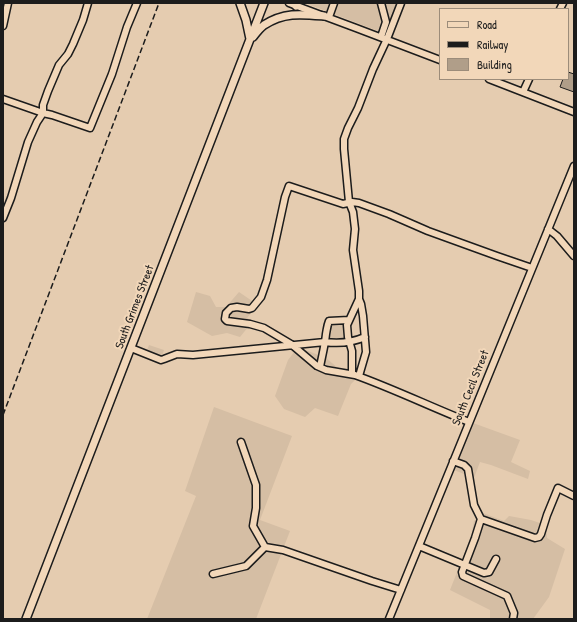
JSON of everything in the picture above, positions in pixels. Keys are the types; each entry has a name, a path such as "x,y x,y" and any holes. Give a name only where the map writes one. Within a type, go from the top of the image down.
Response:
{"main road":[{"path":"240,3 246,20 250,40"},
{"name":"South Grimes Street","path":"26,619 264,3"},
{"path":"250,40 263,26 281,16 298,14 326,16"}],"street":[{"path":"3,26 8,3"},
{"path":"3,218 11,198 28,142 43,113 48,91 59,65 68,54 73,44 88,3"},
{"path":"3,99 90,128 112,74 127,27 137,3"},
{"path":"289,3 439,60"},
{"path":"326,16 334,3"},
{"path":"381,3 386,22 384,38"},
{"path":"360,376 366,352 353,250 355,229 353,212 349,202 344,139 358,108 384,38 401,3"},
{"path":"492,80 574,112"},
{"path":"523,92 529,80"},
{"name":"South Cecil Street","path":"389,619 574,166"},
{"path":"469,422 360,376 326,370 317,366 293,346 264,328 250,324 227,321 225,318 226,312 231,308 237,307 252,308 262,297 285,197 289,186 343,204 349,202 359,203 428,231 532,268"},
{"path":"548,229 557,236 574,256"},
{"path":"352,374 352,351 348,337 347,325 359,298"},
{"path":"320,367 327,325 330,322 349,320"},
{"path":"131,348 161,360 177,354 194,355 325,342 350,342 364,337"},
{"path":"241,442 256,485 256,508 253,526 265,547"},
{"path":"454,461 464,465 468,469 474,505 481,520 462,572 464,576 507,596 514,613 513,619"},
{"path":"481,520 535,538 539,537 558,488 574,496"},
{"path":"419,546 484,573 489,572 496,559"},
{"path":"213,574 246,566 265,547"},
{"path":"265,547 283,550 401,590"}],"shaded area":[{"path":"305,3 398,3 386,34"},
{"path":"196,292 210,296 216,307 226,307 239,292 258,305 247,318 253,321 240,337 227,333 212,336 187,322"},
{"path":"353,316 350,327 352,339 348,346 322,345 324,321 329,317"},
{"path":"149,345 164,350 161,359 146,353"},
{"path":"298,347 326,358 338,368 358,372 356,379 351,384 338,416 315,408 305,417 284,409 275,396 288,360"},
{"path":"214,407 292,436 260,520 290,531 256,619 147,619 196,496 185,491"},
{"path":"473,423 520,440 511,462 530,471 528,479 480,462 474,478 454,470"},
{"path":"483,513 504,521 509,516 531,520 546,525 547,538 565,549 549,597 533,619 490,619 490,610 450,590 471,537 474,521"}],"building":[{"path":"569,72 574,74 574,92 560,87 563,80 569,80"}],"railway":[{"path":"3,415 159,3"}]}
